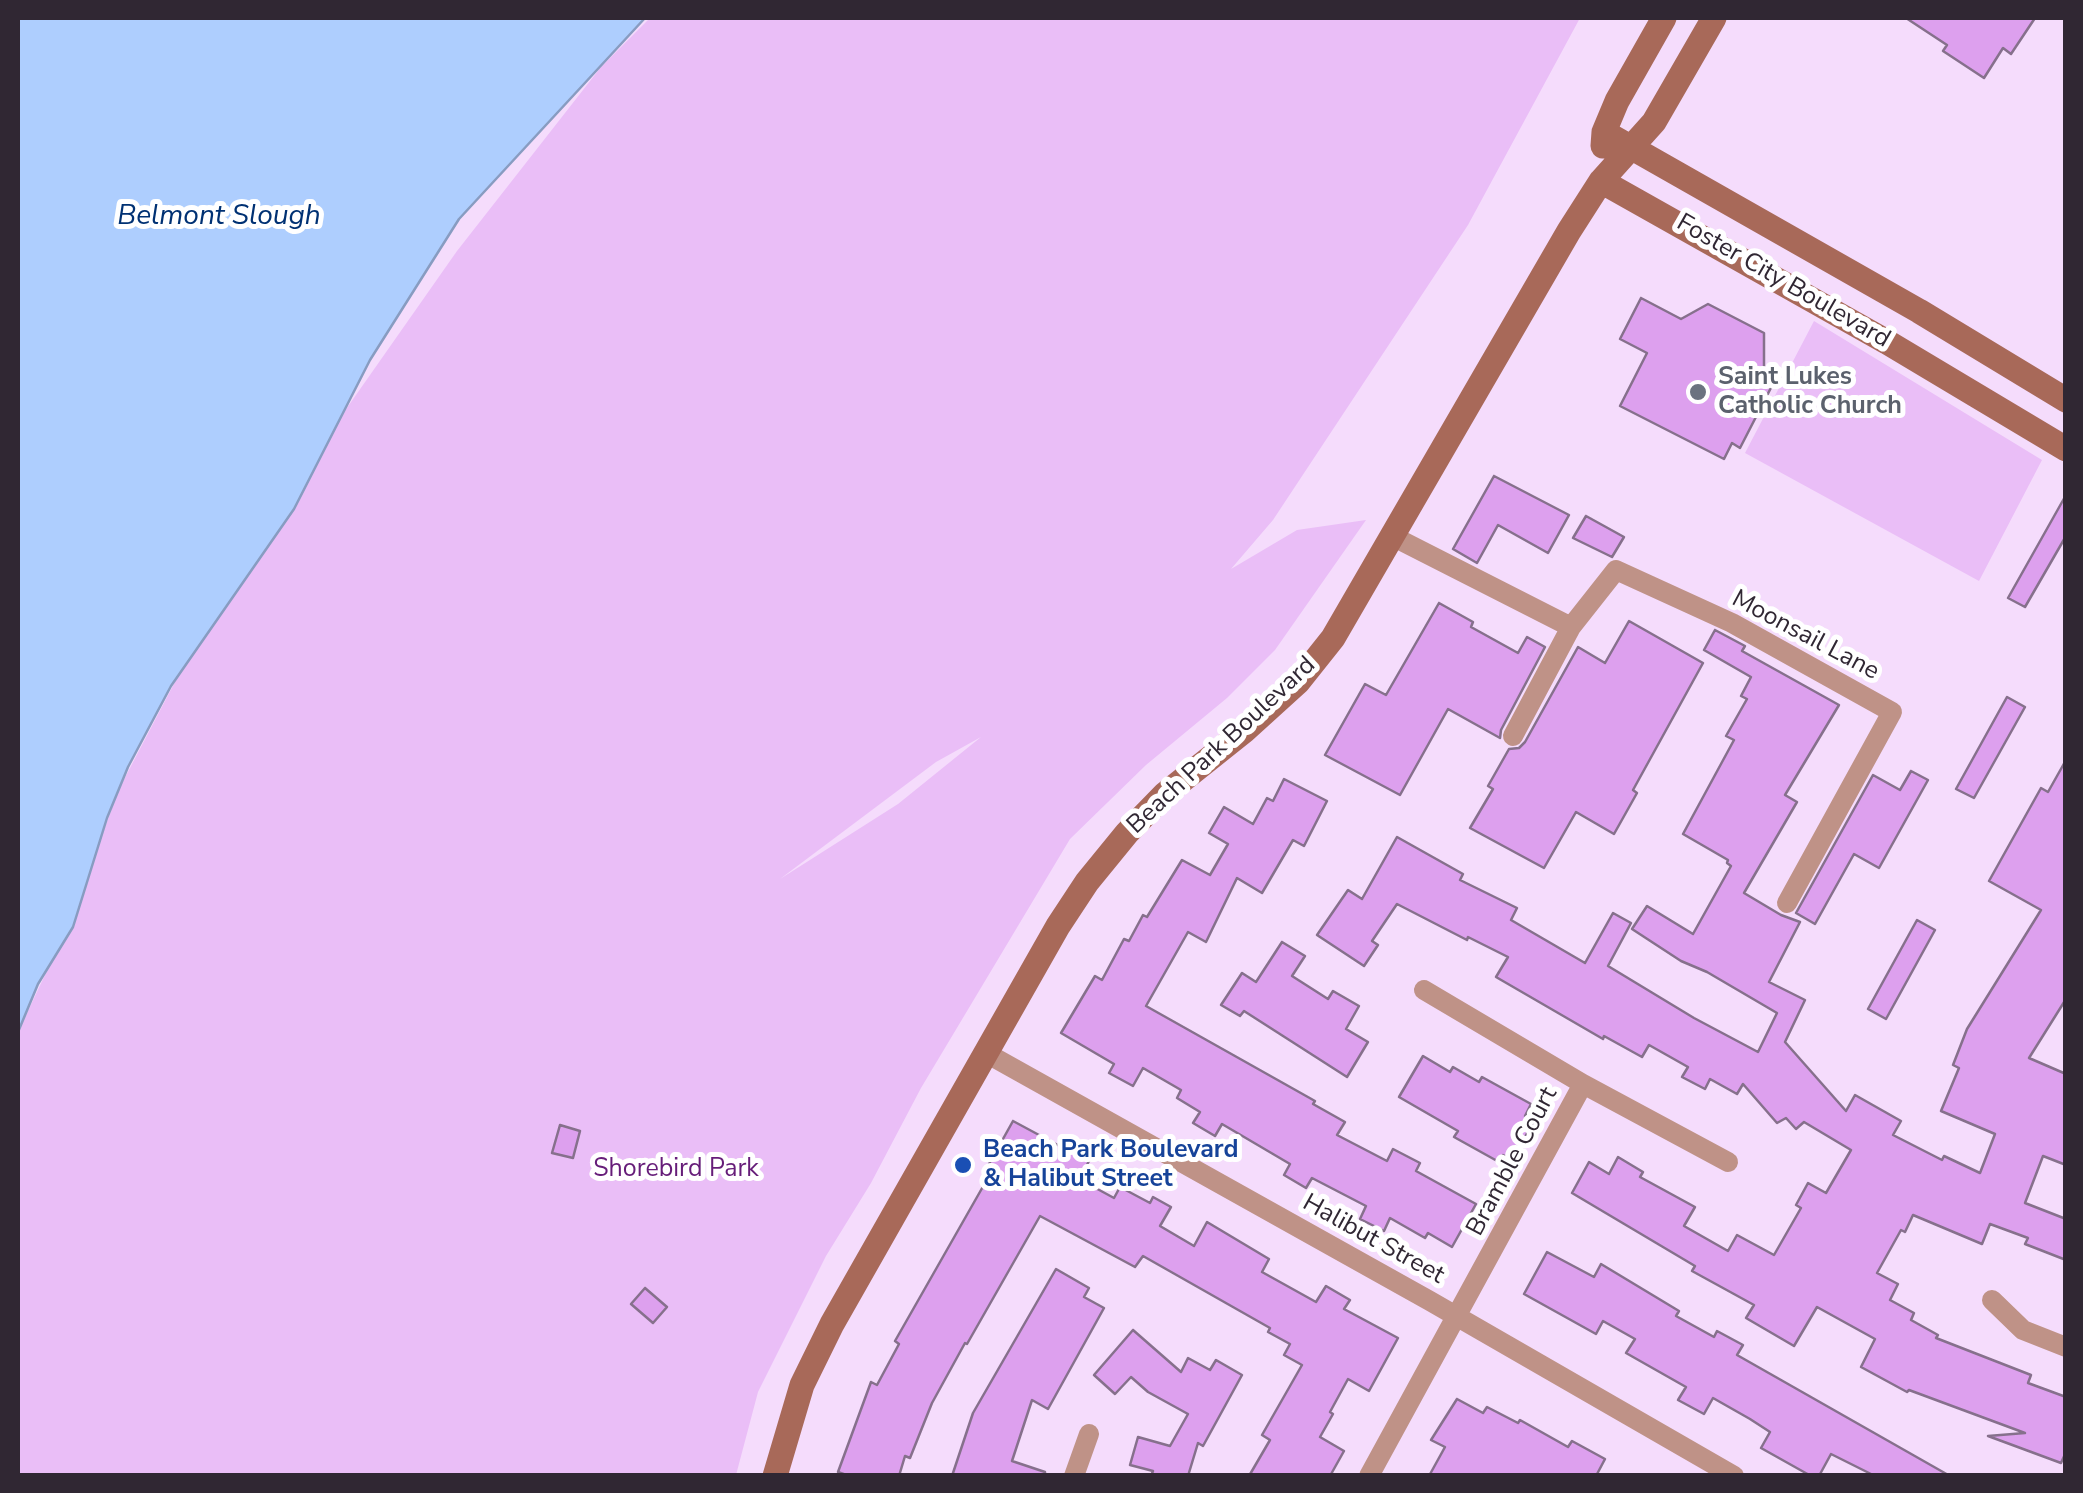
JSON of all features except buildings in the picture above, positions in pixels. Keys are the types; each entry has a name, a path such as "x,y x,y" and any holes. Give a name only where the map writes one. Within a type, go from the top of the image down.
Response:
{"main road":[{"name":"Beach Park Boulevard","path":"1601,181 1604,132 1616,101 1664,18"},
{"name":"Beach Park Boulevard","path":"775,1476 802,1385 832,1324 1087,882 1166,794 1298,682 1352,610 1500,349 1601,181 1654,122 1714,18"},
{"name":"Foster City Boulevard","path":"1604,132 1919,311 2066,400"},
{"name":"Foster City Boulevard","path":"1601,181 1887,342 2066,449"}],"street":[{"path":"1394,537 1572,627"},
{"name":"Moonsail Lane","path":"1513,736 1572,627 1616,570 1732,623 1892,712 1787,902"},
{"name":"Bramble Court","path":"1424,990 1583,1084 1728,1162"},
{"name":"Halibut Street","path":"986,1054 1459,1317 1734,1476"},
{"name":"Bramble Court","path":"1369,1476 1583,1084"},
{"path":"1992,1300 2024,1330 2066,1346"},
{"path":"1074,1476 1089,1434"}],"green space":[{"name":"Shorebird Park","path":"650,18 1580,18 1468,225 1273,520 1231,569 1297,530 1366,520 1275,650 1070,839 826,1256 758,1392 736,1475 18,1475 18,1032 70,922 119,789 188,657 283,499 457,251 601,67","holes":["981,737 898,804 780,879 936,762"]},
{"path":"1814,321 2042,460 1979,581 1745,453"}],"water":[{"name":"Belmont Slough","path":"18,18 645,18 459,219 370,360 294,509 171,686 128,767 107,818 73,927 38,984 18,1032"}],"place":[{"name":"Saint Lukes Catholic Church","path":"1698,392"},
{"name":"Beach Park Boulevard & Halibut Street","path":"963,1165"}]}
